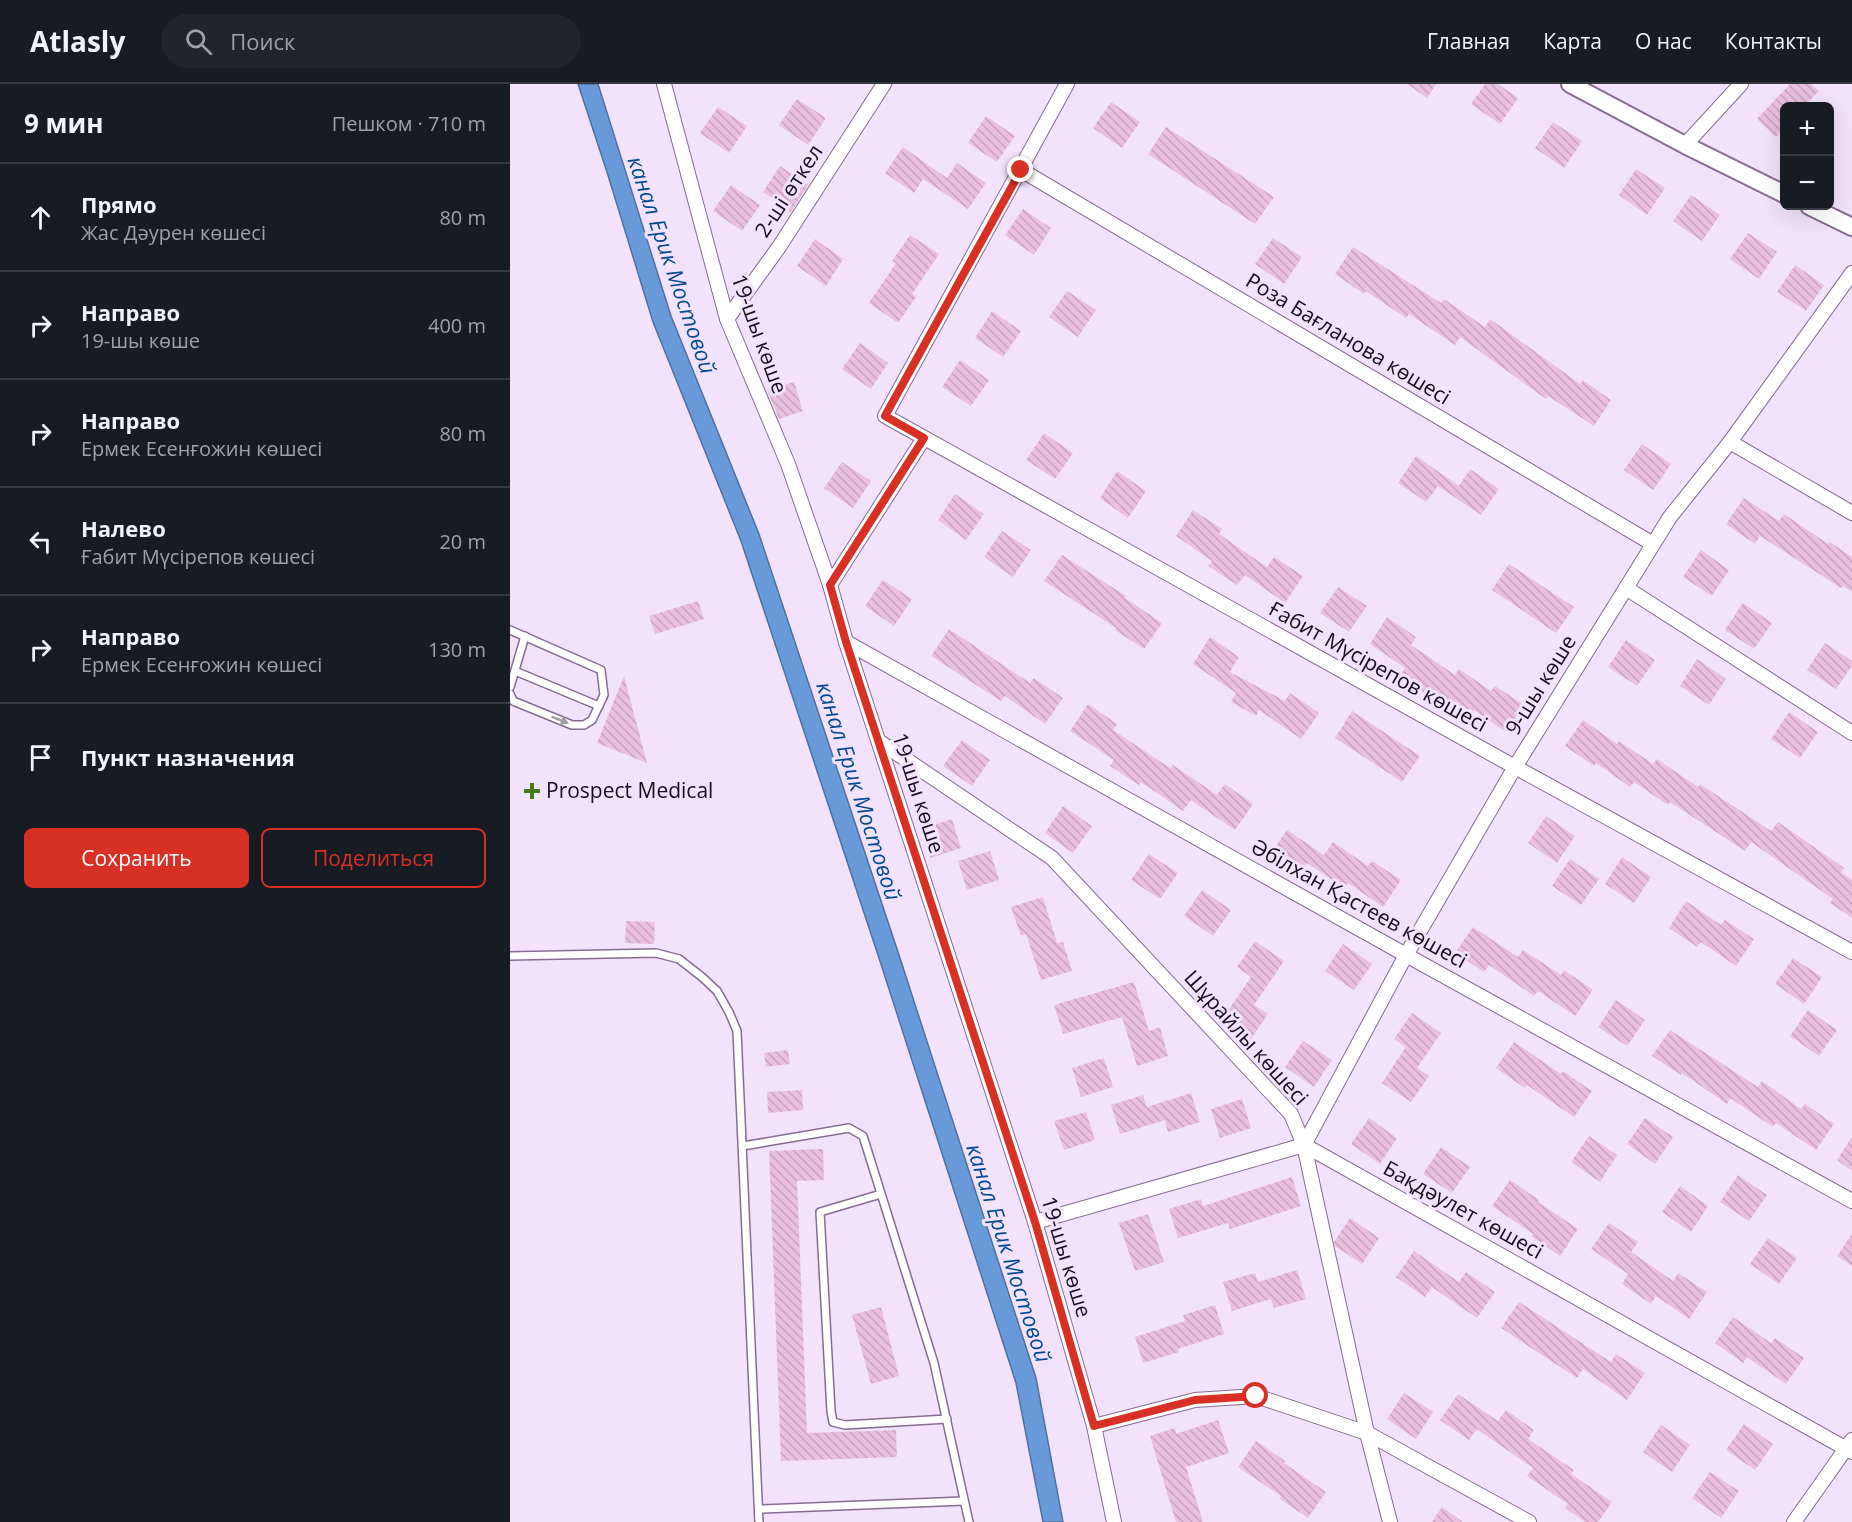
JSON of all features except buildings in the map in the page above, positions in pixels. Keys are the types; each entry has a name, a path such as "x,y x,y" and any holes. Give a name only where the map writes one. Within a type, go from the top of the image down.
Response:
{"street":[{"name":"19-шы көше","path":"664,84 727,319 788,464 830,585 846,642 1035,1222 1094,1426 1114,1522"},
{"name":"2-шi өткел","path":"727,319 779,247 884,84"},
{"path":"1021,170 1067,84"},
{"path":"1570,84 1685,145 1780,192"},
{"path":"1685,145 1741,84"},
{"name":"Ғабит Мүсірепов көшесi","path":"1021,170 885,416 1852,952"},
{"name":"Роза Бағланова көшесi","path":"1021,170 1653,544"},
{"path":"1817,210 1852,227"},
{"name":"9-шы көше","path":"1304,1145 1407,955 1515,767 1653,544 1852,273"},
{"path":"830,585 924,438"},
{"path":"1730,442 1852,513"},
{"path":"1626,588 1852,733"},
{"name":"Әбілхан Қастеев көшесi","path":"846,642 1852,1201"},
{"name":"Шұрайлы көшесі","path":"880,742 1052,858 1291,1114 1304,1145 1367,1433 1390,1522"},
{"path":"1035,1222 1304,1145"},
{"name":"Бақдәулет көшесi","path":"1304,1145 1850,1447"},
{"path":"1094,1426 1195,1400 1256,1396 1367,1433 1529,1522"},
{"path":"1794,1522 1850,1447"}],"lane":[{"path":"510,630 601,670 604,695 592,720 584,725 572,725 513,701 510,694"},
{"path":"510,687 525,636"},
{"path":"515,671 599,706"},
{"path":"510,956 656,953 680,959 717,991 729,1012 737,1031 759,1522"},
{"path":"743,1146 849,1128 863,1136 934,1363 969,1522"},
{"path":"881,1194 820,1212 833,1422 845,1425 947,1419"},
{"path":"759,1509 964,1501"}],"water":[{"name":"канал Ерик Мостовой","path":"578,84 598,84 671,316 759,534 1036,1378 1063,1522 1043,1522 1016,1383 879,958 741,541 653,322"}],"place":[{"name":"Prospect Medical","path":"532,791"}],"route":[{"path":"1021,170 885,416 924,438 830,585 846,642 1035,1222 1094,1426 1195,1400 1256,1396"}]}
